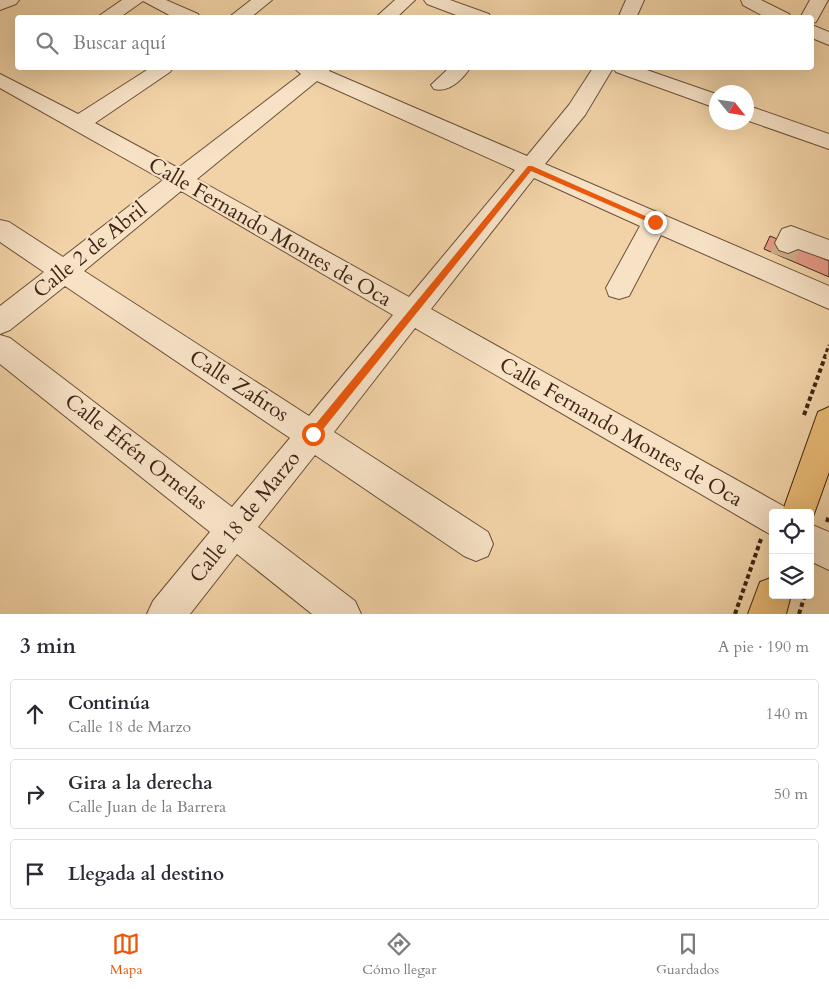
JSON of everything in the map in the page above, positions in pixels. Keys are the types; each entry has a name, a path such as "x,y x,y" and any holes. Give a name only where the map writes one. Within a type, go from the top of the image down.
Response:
{"main road":[{"path":"800,509 829,422"},
{"path":"767,614 772,599"}],"street":[{"path":"0,5 10,0"},
{"path":"110,15 135,0"},
{"path":"151,0 184,15"},
{"path":"241,15 263,0"},
{"path":"388,15 406,0"},
{"path":"433,0 474,15"},
{"path":"811,15 820,0"},
{"path":"749,2 776,15"},
{"path":"814,32 829,39"},
{"path":"78,124 159,70"},
{"name":"Calle 2 de Abril","path":"0,322 312,70"},
{"path":"315,70 530,168 655,222 782,258 829,298"},
{"path":"441,85 458,70"},
{"name":"Calle 18 de Marzo","path":"166,614 530,168 587,96 602,70"},
{"path":"629,70 709,99"},
{"name":"Calle Fernando Montes de Oca","path":"7,78 78,124 179,179 769,517"},
{"path":"754,115 829,142"},
{"path":"619,288 655,222"},
{"name":"Calle Zafiros","path":"0,229 313,434 476,544"},
{"path":"782,258 791,236 829,250"},
{"name":"Calle Efrén Ornelas","path":"0,347 342,614"},
{"path":"814,543 829,552"}],"path":[{"path":"799,614 804,599"}],"building":[{"path":"770,236 829,261 829,277 764,249"}],"tunnel":[{"path":"783,257 788,243"}],"route":[{"path":"313,434 530,168 655,222"}]}
